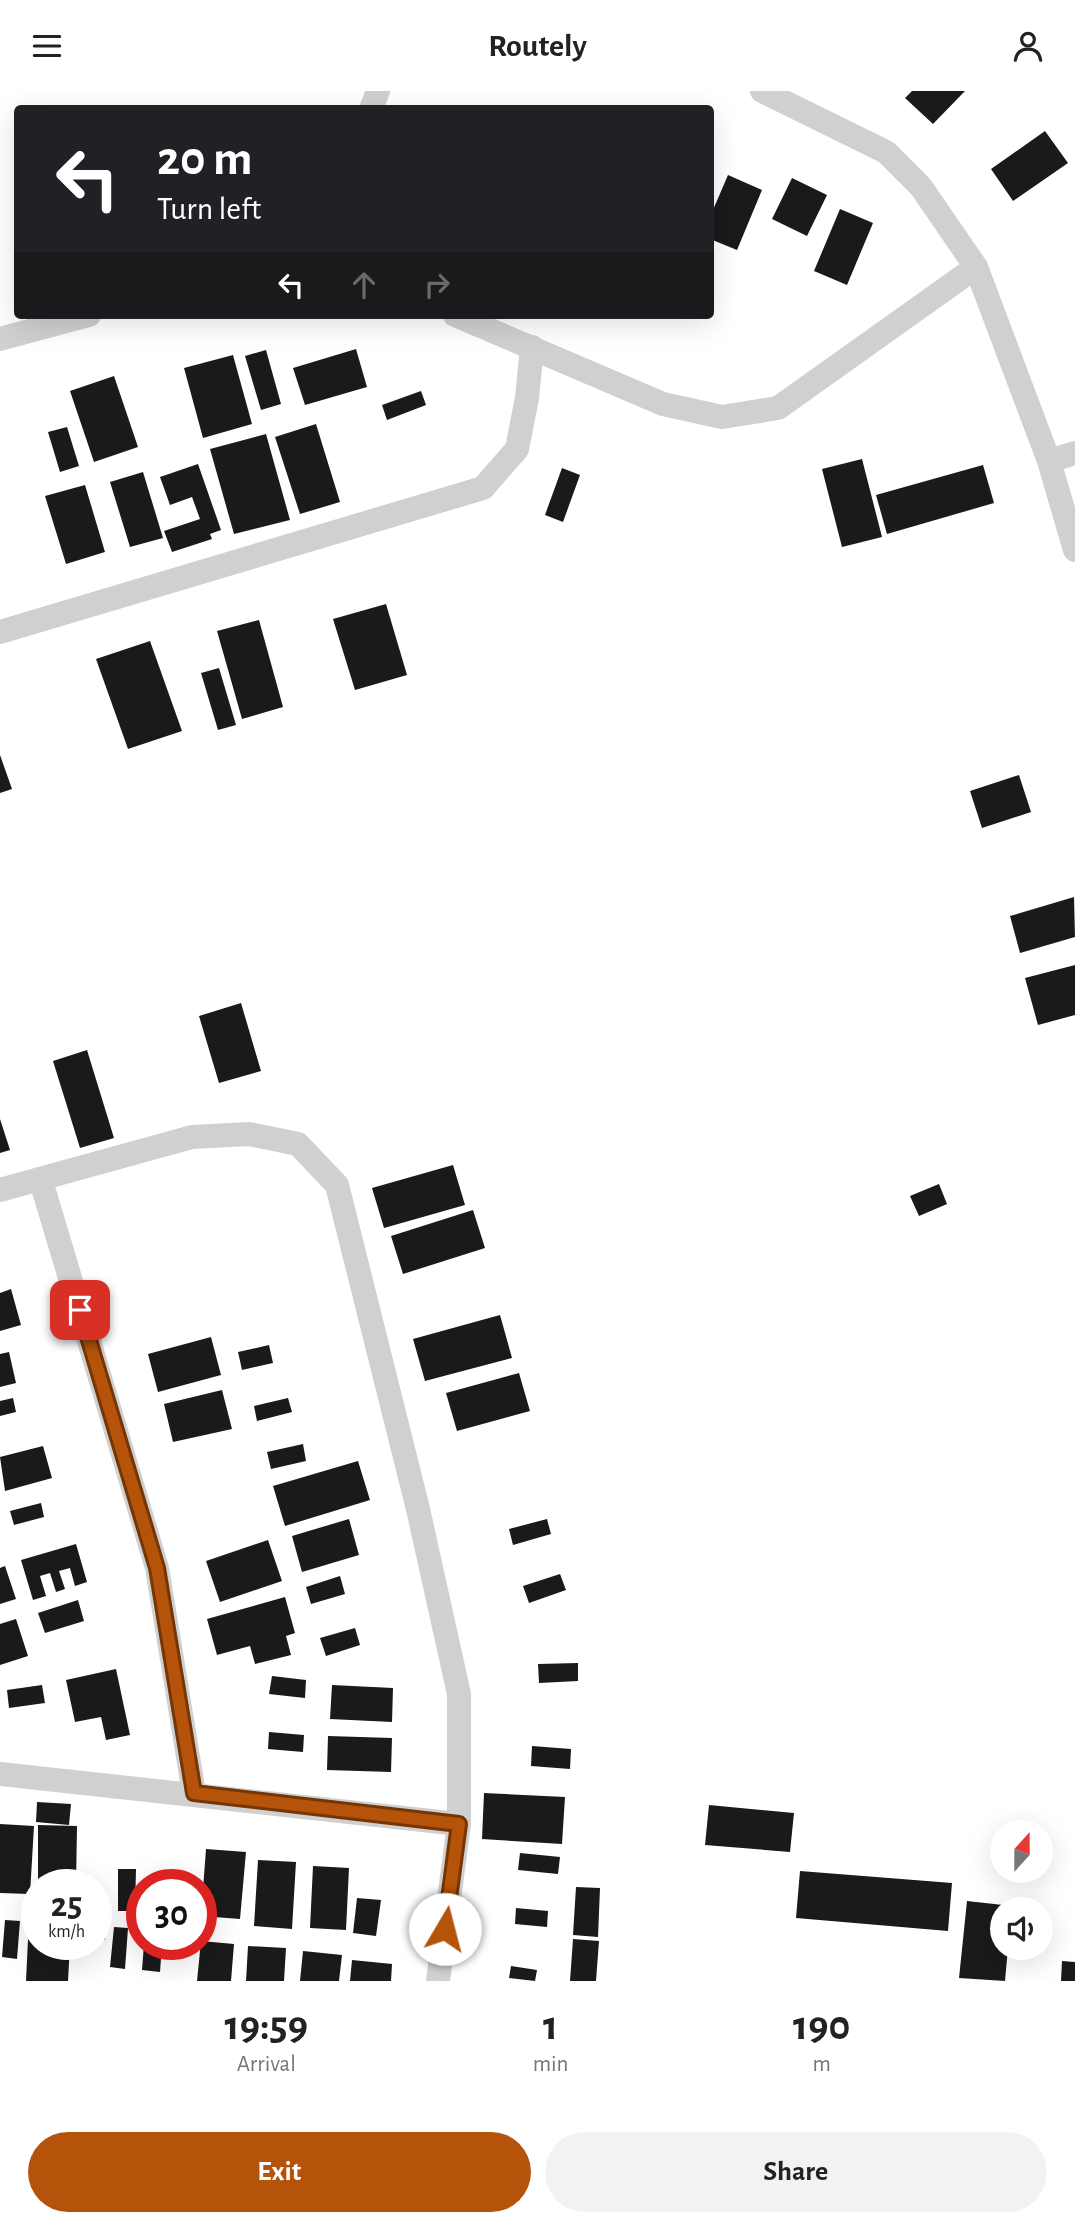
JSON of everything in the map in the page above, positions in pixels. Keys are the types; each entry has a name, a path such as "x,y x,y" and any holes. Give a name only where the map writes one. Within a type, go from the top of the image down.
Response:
{"street":[{"path":"762,91 886,152 921,187 976,267 1049,461 1075,549"},
{"path":"465,319 663,404 722,417 778,408 976,267"},
{"path":"0,339 74,319"},
{"path":"0,632 483,488 517,449 527,398 532,347"},
{"path":"1049,461 1075,453"},
{"path":"0,1191 192,1137 248,1134 298,1144 337,1185 418,1509 458,1694 459,1824 439,1981"},
{"path":"41,1181 157,1568 194,1793"},
{"path":"0,1774 194,1793 459,1824"}],"building":[{"path":"912,91 965,91 933,124 905,98"},
{"path":"1045,131 1068,163 1013,201 991,169"},
{"path":"728,175 762,190 737,250 714,241 714,208"},
{"path":"792,178 827,195 807,236 772,219"},
{"path":"840,209 873,223 847,285 814,271"},
{"path":"356,349 367,387 305,405 293,368"},
{"path":"266,350 281,404 261,410 245,356"},
{"path":"233,355 252,424 203,438 184,368"},
{"path":"114,376 138,447 94,462 70,391"},
{"path":"421,391 426,405 387,420 382,405"},
{"path":"316,424 340,502 300,514 275,437"},
{"path":"67,427 79,466 60,472 48,432"},
{"path":"266,434 290,520 234,534 210,449"},
{"path":"862,459 882,537 842,547 822,469"},
{"path":"198,464 221,530 210,534 212,539 172,552 164,531 200,519 192,497 170,505 160,477"},
{"path":"983,465 994,503 887,534 876,495"},
{"path":"562,468 580,475 563,522 545,515"},
{"path":"143,472 163,538 130,547 110,482"},
{"path":"85,485 105,552 66,564 45,496"},
{"path":"386,604 407,675 355,690 333,619"},
{"path":"259,620 283,707 242,719 217,631"},
{"path":"150,641 182,731 128,749 96,659"},
{"path":"219,668 236,725 218,730 201,673"},
{"path":"0,755 12,789 0,793"},
{"path":"1019,775 1031,812 982,828 970,791"},
{"path":"1074,897 1075,937 1020,953 1010,916"},
{"path":"1075,965 1075,1015 1038,1025 1025,978"},
{"path":"241,1003 261,1071 219,1083 199,1016"},
{"path":"87,1050 114,1138 80,1148 53,1061"},
{"path":"0,1119 10,1150 0,1153"},
{"path":"453,1165 465,1205 384,1228 372,1188"},
{"path":"939,1184 947,1204 919,1216 910,1196"},
{"path":"473,1210 485,1248 403,1274 391,1236"},
{"path":"11,1289 21,1325 0,1331 0,1293"},
{"path":"500,1315 512,1358 425,1381 413,1339"},
{"path":"211,1337 221,1375 158,1392 148,1354"},
{"path":"269,1345 273,1363 242,1370 238,1352"},
{"path":"9,1352 16,1383 0,1387 0,1354"},
{"path":"519,1373 530,1411 457,1431 446,1393"},
{"path":"222,1390 232,1429 173,1442 164,1404"},
{"path":"13,1398 16,1412 0,1416 0,1401"},
{"path":"288,1398 292,1412 257,1421 254,1406"},
{"path":"303,1444 306,1461 271,1469 267,1452"},
{"path":"43,1446 52,1478 5,1491 0,1457"},
{"path":"358,1461 370,1500 285,1526 273,1486"},
{"path":"41,1503 44,1517 14,1525 10,1511"},
{"path":"349,1519 359,1555 302,1572 292,1536"},
{"path":"547,1519 551,1534 513,1545 509,1529"},
{"path":"268,1540 282,1581 220,1602 206,1561"},
{"path":"76,1544 87,1582 75,1586 70,1568 59,1571 65,1589 56,1592 50,1573 40,1576 46,1596 33,1600 21,1560"},
{"path":"5,1566 16,1599 0,1604 0,1568"},
{"path":"560,1574 566,1590 529,1603 523,1586"},
{"path":"340,1576 345,1594 311,1604 306,1587"},
{"path":"285,1597 295,1633 286,1636 291,1655 255,1664 250,1646 217,1655 207,1619"},
{"path":"78,1600 84,1621 45,1633 38,1613"},
{"path":"16,1619 28,1656 0,1665 0,1624"},
{"path":"355,1628 360,1645 326,1656 320,1638"},
{"path":"578,1663 578,1681 539,1683 538,1664"},
{"path":"116,1669 130,1735 106,1740 101,1717 75,1722 66,1680"},
{"path":"272,1676 306,1680 305,1698 269,1694"},
{"path":"42,1685 45,1703 9,1708 7,1690"},
{"path":"332,1685 393,1688 392,1722 330,1719"},
{"path":"269,1732 304,1735 303,1752 268,1749"},
{"path":"328,1736 392,1738 391,1772 327,1770"},
{"path":"532,1746 571,1749 570,1769 531,1766"},
{"path":"484,1793 565,1797 562,1844 482,1839"},
{"path":"37,1802 71,1804 69,1825 36,1822"},
{"path":"709,1805 794,1813 790,1852 705,1845"},
{"path":"0,1824 34,1826 31,1869 21,1869 21,1894 0,1893"},
{"path":"38,1825 77,1826 76,1869 38,1869"},
{"path":"206,1849 246,1852 240,1919 217,1917 217,1869 205,1869"},
{"path":"520,1853 560,1857 558,1874 518,1870"},
{"path":"258,1860 296,1862 292,1929 254,1926"},
{"path":"313,1866 349,1868 346,1930 310,1928"},
{"path":"118,1869 126,1869 126,1911 118,1911"},
{"path":"800,1871 952,1883 948,1931 796,1918"},
{"path":"576,1887 600,1888 598,1937 573,1935"},
{"path":"357,1898 381,1900 376,1936 353,1933"},
{"path":"967,1901 990,1904 990,1960 1007,1960 1005,1981 959,1978"},
{"path":"516,1908 548,1911 547,1927 515,1924"},
{"path":"5,1920 20,1921 17,1959 2,1957"},
{"path":"114,1927 126,1928 125,1969 110,1967"},
{"path":"573,1939 599,1941 596,1981 570,1981"},
{"path":"217,1942 234,1944 231,1981 197,1981 199,1960 217,1960"},
{"path":"248,1946 286,1948 284,1981 246,1981"},
{"path":"303,1951 342,1955 339,1981 300,1981"},
{"path":"27,1960 69,1960 68,1981 26,1981"},
{"path":"143,1960 161,1960 160,1972 142,1970"},
{"path":"352,1960 392,1964 391,1981 350,1981"},
{"path":"1062,1961 1075,1962 1075,1981 1061,1981"},
{"path":"511,1966 537,1970 535,1981 509,1978"}],"route":[{"path":"80,1310 157,1568 194,1793 459,1824 445,1929"}]}
